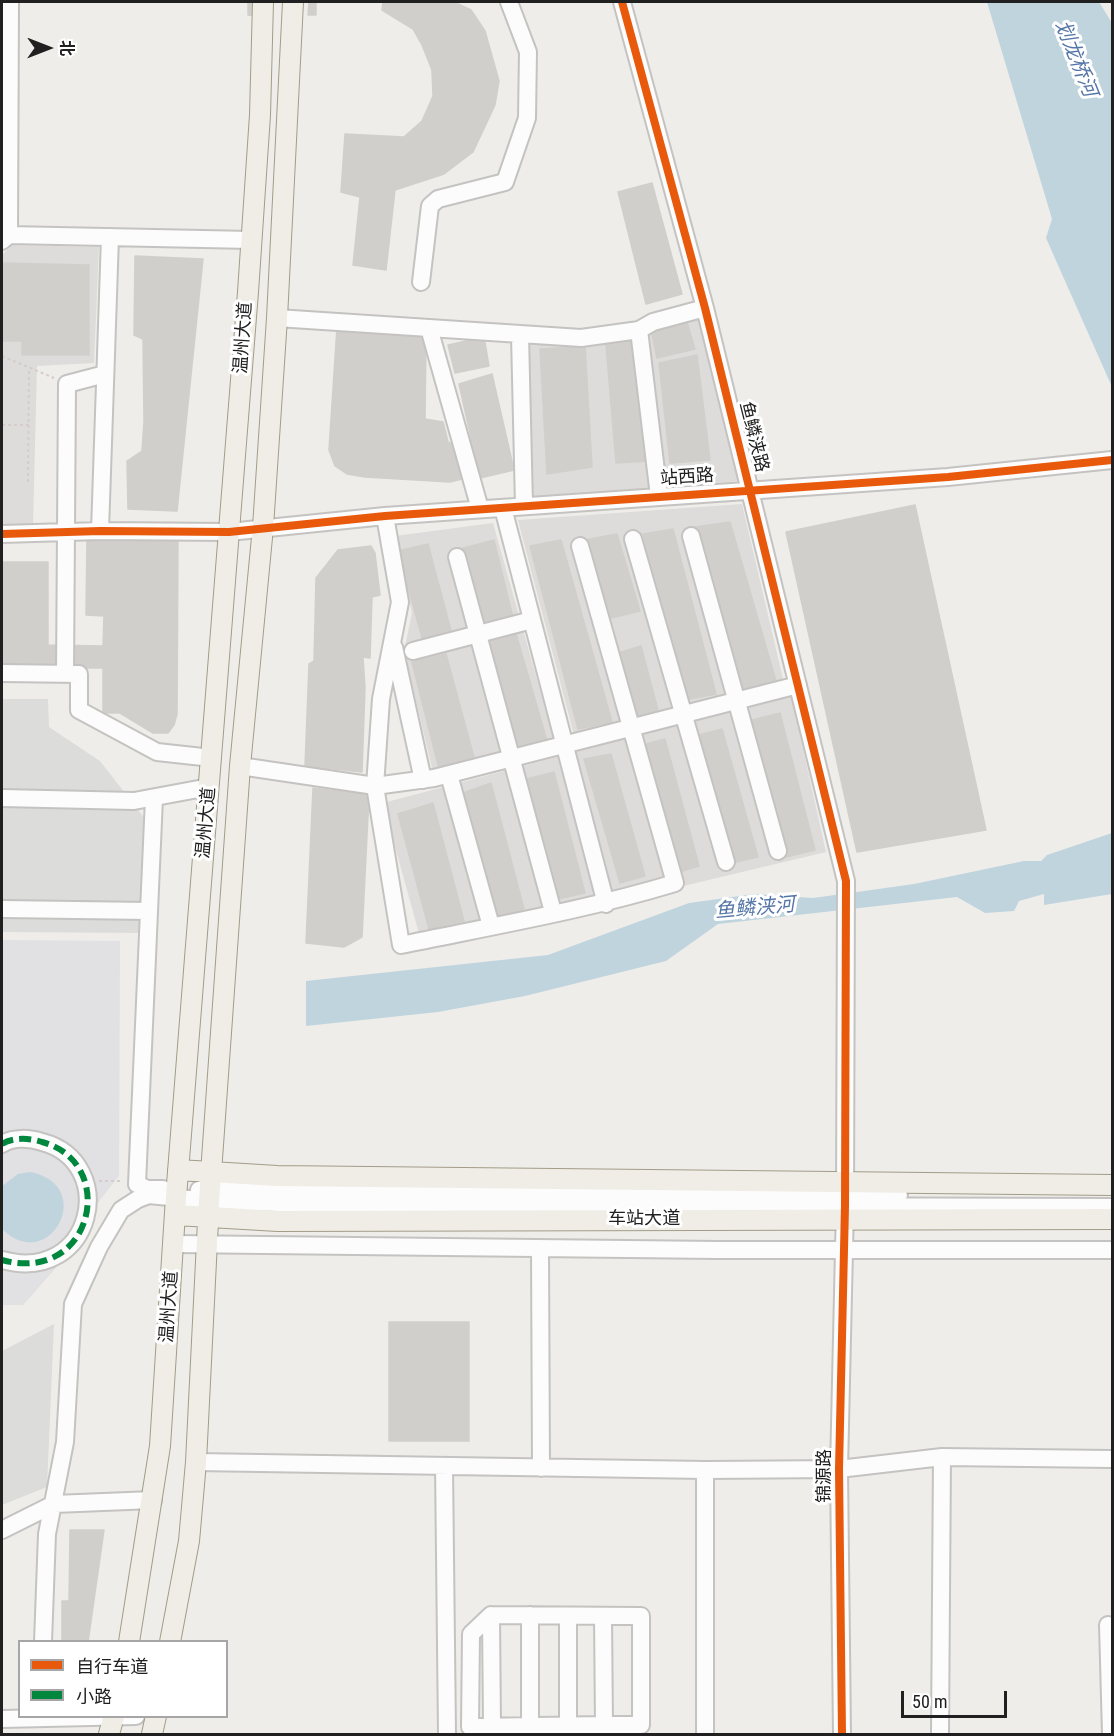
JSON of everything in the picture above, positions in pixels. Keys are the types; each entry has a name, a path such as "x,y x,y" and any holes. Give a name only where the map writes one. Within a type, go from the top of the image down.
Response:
{"main road":[{"name":"温州大道","path":"129,1640 160,1446 177,1193 260,115 263,2"},
{"name":"温州大道","path":"170,1640 189,1541 196,1462 209,1194 240,765 263,527 277,318 292,2"},
{"name":"车站大道","path":"177,1193 209,1194 277,1176 845,1200 1113,1219"},
{"name":"车站大道","path":"177,1193 209,1194 278,1221 845,1200 1113,1185"},
{"path":"152,1734 156,1718"}],"street":[{"path":"10,2 5,238 110,237 251,240"},
{"path":"421,282 430,207 438,199 505,182 527,118 528,52 509,2"},
{"name":"鱼鳞浃路","path":"622,2 705,308 750,489 846,881 846,915"},
{"path":"100,531 110,237"},
{"path":"277,318 581,338 639,330 653,322 705,308"},
{"path":"429,328 480,509"},
{"path":"639,330 659,496"},
{"path":"520,335 524,506"},
{"path":"66,674 67,384 105,374"},
{"name":"站西路","path":"2,534 100,531 229,532 385,516 948,477 1113,460"},
{"path":"503,508 606,904"},
{"path":"385,516 400,602 381,699 375,786 401,945 553,912 606,904 675,883 580,546"},
{"path":"691,536 778,851"},
{"path":"633,539 726,862"},
{"path":"457,557 553,912"},
{"path":"413,651 478,636 532,620"},
{"path":"393,641 423,780"},
{"path":"2,673 78,674 78,710 157,753 212,758"},
{"path":"240,765 375,786 423,780 565,746 798,685"},
{"path":"449,775 491,926"},
{"path":"2,798 134,801 209,787"},
{"path":"154,798 137,1184 147,1189 209,1194"},
{"path":"2,909 149,911"},
{"name":"锦源路","path":"842,1734 839,1469 845,1200 846,915"},
{"path":"2,1144 30,1138 53,1145 73,1160 85,1181 88,1206 82,1229 67,1249 46,1262 21,1265 2,1260"},
{"path":"44,1640 47,1534 65,1442 73,1304 99,1247 121,1210 138,1199 177,1193"},
{"path":"845,1200 1113,1197"},
{"path":"845,1200 1113,1207"},
{"path":"174,1244 540,1249 1113,1250"},
{"path":"540,1249 541,1468"},
{"path":"196,1462 705,1470 839,1469 942,1457 1113,1459"},
{"path":"940,1734 942,1457"},
{"path":"444,1466 447,1734"},
{"path":"705,1470 705,1734"},
{"path":"2,1530 54,1503 153,1500"},
{"path":"491,1615 530,1615 641,1616 641,1725 568,1726 530,1730 470,1727 471,1634 491,1615"},
{"path":"530,1615 530,1730"},
{"path":"568,1616 568,1726"},
{"path":"603,1616 604,1725"},
{"path":"1108,1625 1111,1734"},
{"path":"2,1719 22,1718"},
{"path":"53,1718 112,1723 129,1718"}],"path":[{"path":"2,356 67,384"},
{"path":"28,482 29,368"},
{"path":"2,425 29,425"},
{"path":"85,1181 125,1181 137,1184"}],"shaded area":[{"path":"12,245 99,247 94,363 37,366 33,524 2,526 2,255"},
{"path":"701,314 741,481 533,498 520,342"},
{"path":"742,504 783,679 574,735 518,520"},
{"path":"493,523 554,740 433,772 404,651 412,613 395,536"},
{"path":"791,695 826,852 423,948 383,803"},
{"path":"2,699 48,699 49,727 100,761 146,820 143,933 2,932"},
{"path":"2,940 120,941 119,1176 93,1209 69,1253 23,1305 2,1305"},
{"path":"54,1324 47,1487 2,1505 2,1351"}],"water":[{"name":"划龙桥河","path":"987,2 1099,2 1112,23 1112,387 1046,238 1052,219"},
{"name":"鱼鳞浃河","path":"1112,833 1112,894 1044,905 1044,894 1019,901 1014,911 985,913 957,897 718,924 666,961 525,996 438,1012 306,1026 306,981 548,955 689,903 754,894 813,898 914,884 1024,861 1041,861 1047,855"},
{"path":"30,1172 50,1180 61,1193 64,1208 60,1223 50,1235 36,1242 20,1241 2,1229 2,1186 18,1174"}],"building":[{"path":"248,2 256,2 256,16 248,15"},
{"path":"309,2 316,2 316,15 308,15"},
{"path":"383,2 454,2 471,10 485,31 499,81 495,105 473,152 444,174 395,190 386,270 353,265 360,197 341,192 345,134 404,137 422,121 433,96 432,70 422,45 413,29 382,10"},
{"path":"652,183 682,294 646,304 618,192"},
{"path":"135,256 203,259 177,511 128,509 127,461 142,451 144,422 143,339 134,335"},
{"path":"2,263 89,265 89,355 22,355 22,341 2,341"},
{"path":"686,319 695,349 657,358 651,330"},
{"path":"337,327 374,329 365,477 347,474 335,466 329,450"},
{"path":"374,329 426,336 425,419 443,422 448,442 457,446 466,478 450,482 365,477"},
{"path":"484,337 489,366 455,373 448,345"},
{"path":"636,341 650,461 616,463 606,345"},
{"path":"585,346 592,467 547,474 540,349"},
{"path":"697,355 710,460 670,463 659,363"},
{"path":"492,374 514,470 480,478 459,384"},
{"path":"915,505 986,830 857,852 786,532"},
{"path":"730,522 776,681 741,690 695,527"},
{"path":"673,529 716,694 684,700 643,534"},
{"path":"617,534 640,611 607,619 585,540"},
{"path":"87,540 178,540 177,714 174,725 168,733 153,733 120,713 103,713 103,668 2,668 2,562 48,562 48,645 103,646 104,616 86,615"},
{"path":"494,540 513,618 479,627 460,549"},
{"path":"561,540 612,722 578,729 530,546"},
{"path":"428,544 453,638 424,645 398,551"},
{"path":"371,546 375,553 380,595 372,597 370,658 363,657 365,688 362,772 305,766 309,664 314,661 316,578 338,550"},
{"path":"515,630 547,741 515,749 484,639"},
{"path":"641,646 658,710 630,717 615,654"},
{"path":"446,654 475,761 439,769 412,662"},
{"path":"780,713 815,850 786,857 748,721"},
{"path":"722,729 758,857 732,863 695,736"},
{"path":"665,739 699,866 676,873 639,746"},
{"path":"611,754 645,876 620,883 584,759"},
{"path":"554,772 585,893 558,899 526,779"},
{"path":"491,783 524,909 495,918 463,793"},
{"path":"313,788 369,795 362,937 344,947 306,943"},
{"path":"433,803 464,921 429,929 398,814"},
{"path":"389,1322 469,1322 469,1441 389,1441"},
{"path":"70,1530 104,1530 88,1640 62,1640 62,1601 69,1601"}],"marked path":[{"path":"2,1144 16,1139 32,1140 42,1142 66,1154 81,1172 87,1195 85,1218 75,1239 58,1255 33,1263 2,1260"}],"cycle path":[{"path":"622,2 705,308 846,881 845,1206 839,1469 842,1734"},
{"path":"2,534 100,531 229,532 385,516 948,477 1112,460"}]}
